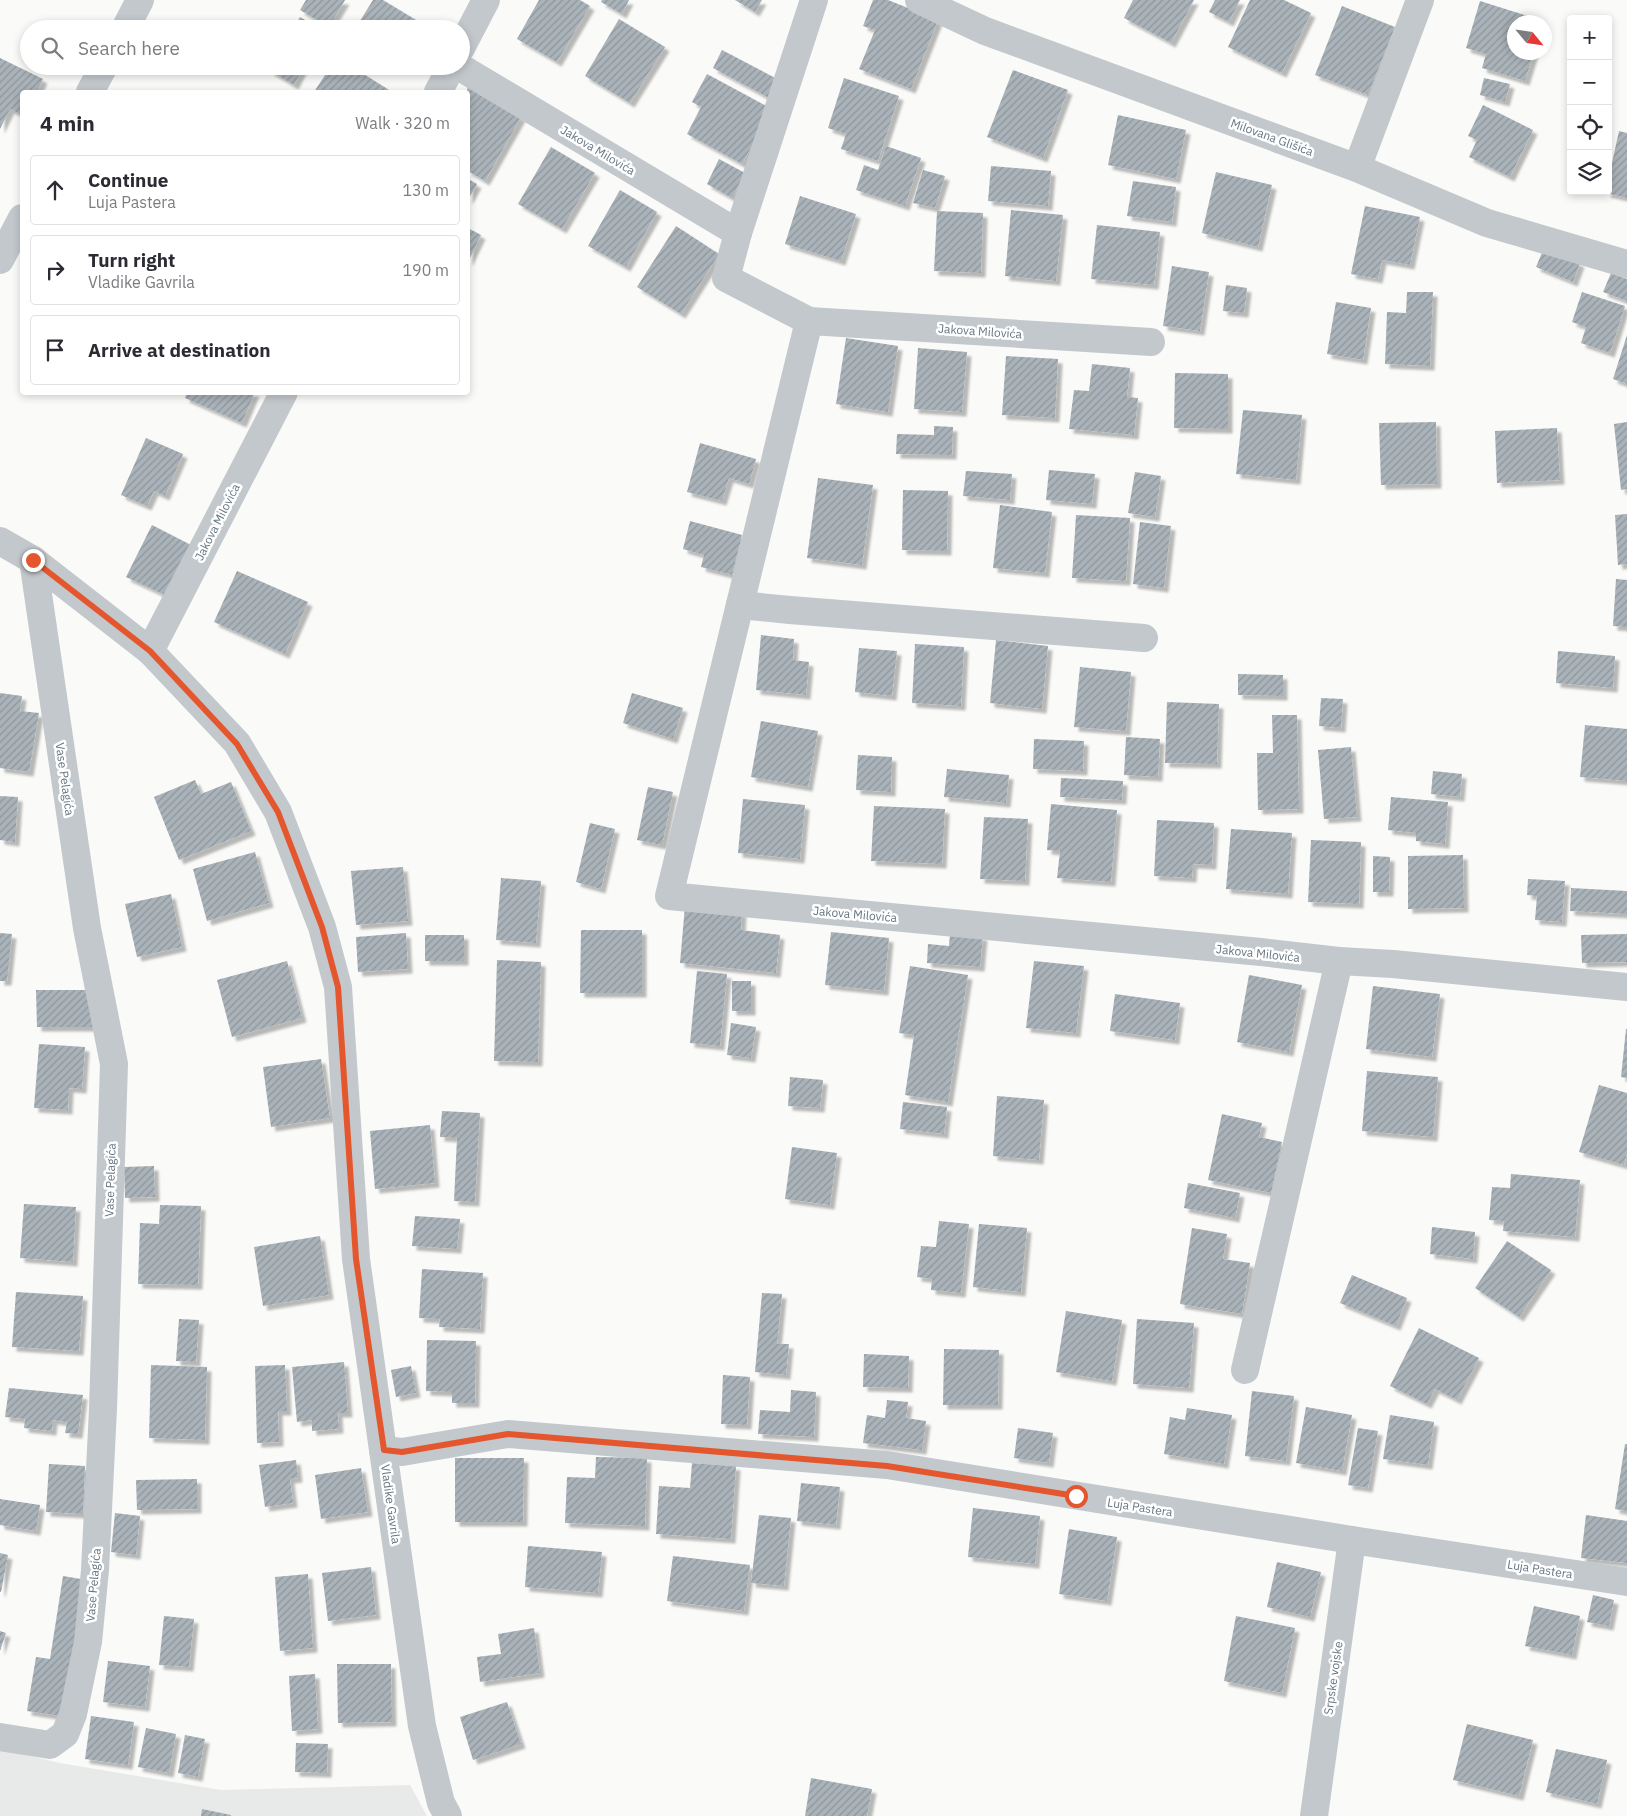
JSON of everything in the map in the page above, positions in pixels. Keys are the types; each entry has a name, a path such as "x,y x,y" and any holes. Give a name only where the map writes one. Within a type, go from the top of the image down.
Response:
{"street":[{"path":"129,20 140,0"},
{"path":"470,31 486,0"},
{"name":"Jakova Milovića","path":"814,0 738,233 726,278 809,321 1151,342"},
{"name":"Milovana Glišića","path":"919,0 985,31 1357,168 1487,223 1627,264"},
{"path":"1357,168 1420,0"},
{"name":"Jakova Milovića","path":"470,73 738,233"},
{"path":"91,90 99,75"},
{"path":"439,90 447,75"},
{"path":"0,260 20,222"},
{"name":"Jakova Milovića","path":"809,321 669,896 1251,951 1339,962 1393,964 1627,987"},
{"name":"Jakova Milovića","path":"150,651 282,395"},
{"name":"Vladike Gavrila","path":"0,541 33,560 150,651 237,744 278,812 322,927 338,987 356,1259 422,1726 441,1803 448,1816"},
{"name":"Vase Pelagića","path":"0,1737 50,1745 65,1734 73,1714 88,1642 95,1570 102,1419 114,1064 88,928 33,560"},
{"path":"740,605 1144,638"},
{"path":"1246,1370 1339,962"},
{"name":"Luja Pastera","path":"384,1450 402,1452 508,1434 887,1466 1627,1582"},
{"name":"Srpske vojske","path":"1314,1816 1352,1540"}],"shaded area":[{"path":"0,1749 60,1763 221,1790 410,1785 427,1816 0,1816"}],"building":[{"path":"306,0 345,0 333,20 317,20 300,10"},
{"path":"373,0 383,0 416,20 361,20"},
{"path":"539,0 580,0 590,6 557,62 517,39"},
{"path":"602,0 629,0 622,14 601,2"},
{"path":"735,0 762,0 755,12"},
{"path":"873,0 888,0 938,20 911,89 859,69 875,30 863,26"},
{"path":"1133,0 1194,0 1171,43 1124,18"},
{"path":"1215,0 1240,0 1229,22 1209,12"},
{"path":"1250,0 1284,0 1311,13 1282,73 1228,47"},
{"path":"1480,1 1524,15 1507,15 1507,60 1532,60 1525,81 1482,68 1486,54 1466,48"},
{"path":"1342,6 1395,27 1368,95 1315,75"},
{"path":"619,19 665,47 630,103 585,76"},
{"path":"722,50 779,80 769,98 713,68"},
{"path":"0,58 20,68 20,75 35,75 43,79 38,90 20,90 20,114 10,109 0,129"},
{"path":"1013,70 1068,90 1043,158 987,137"},
{"path":"707,74 772,109 742,164 687,134 701,107 692,102"},
{"path":"277,75 299,75 294,85"},
{"path":"325,75 365,75 389,90 315,90"},
{"path":"844,78 899,96 878,161 841,149 846,134 828,128"},
{"path":"1484,78 1510,84 1505,102 1480,95"},
{"path":"468,87 521,117 485,181 470,172 470,90 467,90"},
{"path":"1483,105 1533,130 1510,177 1469,157 1477,140 1468,136"},
{"path":"1118,115 1186,130 1176,179 1108,165"},
{"path":"1619,131 1627,133 1627,198 1612,194 1612,163"},
{"path":"886,146 921,158 905,206 856,190 864,165 878,170"},
{"path":"551,147 595,173 562,229 518,204"},
{"path":"719,159 745,173 732,198 707,184"},
{"path":"991,166 1051,171 1048,206 988,201"},
{"path":"923,170 945,176 935,208 913,203"},
{"path":"1216,172 1272,185 1258,247 1202,233"},
{"path":"470,180 477,184 470,196"},
{"path":"1133,181 1176,187 1172,222 1127,216"},
{"path":"620,190 657,212 626,267 588,246"},
{"path":"800,196 856,214 841,261 785,244"},
{"path":"1365,206 1420,217 1410,265 1382,260 1378,279 1351,274"},
{"path":"1011,210 1063,215 1056,281 1005,276"},
{"path":"937,211 983,213 981,273 934,271"},
{"path":"1097,225 1160,232 1154,285 1091,279"},
{"path":"676,226 719,254 681,314 637,287"},
{"path":"470,229 481,235 470,258"},
{"path":"1544,248 1580,263 1573,282 1536,267"},
{"path":"1172,266 1209,272 1200,331 1163,326"},
{"path":"1611,273 1627,279 1627,301 1603,292"},
{"path":"1226,285 1247,288 1244,313 1223,311"},
{"path":"1407,292 1433,292 1430,366 1385,364 1387,312 1406,313"},
{"path":"1582,292 1625,306 1610,353 1581,343 1586,327 1572,322"},
{"path":"1336,302 1371,308 1363,360 1327,354"},
{"path":"1627,335 1627,384 1613,379"},
{"path":"846,338 898,346 888,412 836,404"},
{"path":"918,348 967,352 962,412 914,409"},
{"path":"1006,356 1058,359 1055,418 1002,415"},
{"path":"1092,364 1130,368 1127,397 1138,398 1134,435 1069,429 1074,390 1089,391"},
{"path":"1175,373 1228,374 1228,429 1174,428"},
{"path":"186,395 254,395 242,423 185,398"},
{"path":"1243,410 1302,415 1296,480 1236,474"},
{"path":"1436,422 1437,484 1381,485 1379,423"},
{"path":"1627,422 1627,489 1621,490 1614,424"},
{"path":"934,426 953,427 952,455 896,454 897,434 934,435"},
{"path":"1557,428 1560,480 1497,483 1495,431"},
{"path":"146,438 183,454 165,496 154,491 147,506 121,495"},
{"path":"700,443 756,459 749,484 729,478 722,501 687,492"},
{"path":"1049,470 1095,474 1092,504 1046,500"},
{"path":"966,471 1012,474 1010,500 963,496"},
{"path":"1135,472 1161,476 1155,517 1128,513"},
{"path":"818,478 873,485 862,565 807,558"},
{"path":"903,490 948,491 947,551 902,550"},
{"path":"1000,505 1052,512 1045,573 993,568"},
{"path":"1627,514 1627,564 1618,565 1615,515"},
{"path":"1076,515 1130,518 1126,581 1072,578"},
{"path":"690,521 742,535 732,575 701,567 704,555 683,549"},
{"path":"1140,522 1171,526 1164,588 1133,584"},
{"path":"152,525 193,546 169,597 126,577"},
{"path":"237,571 308,602 285,654 214,622"},
{"path":"1616,579 1627,580 1627,627 1613,626"},
{"path":"761,635 794,639 793,660 809,662 806,695 756,690"},
{"path":"996,640 1048,646 1042,709 990,703"},
{"path":"915,644 964,647 961,706 912,703"},
{"path":"859,648 897,651 892,696 855,692"},
{"path":"1558,651 1615,656 1613,688 1556,683"},
{"path":"1080,667 1131,672 1126,731 1074,727"},
{"path":"1238,674 1283,675 1283,696 1238,695"},
{"path":"0,693 22,696 20,711 39,713 29,772 0,768"},
{"path":"632,693 683,708 673,739 623,723"},
{"path":"1321,698 1343,699 1341,728 1319,726"},
{"path":"1167,702 1219,704 1217,764 1165,763"},
{"path":"1272,715 1297,715 1299,809 1258,810 1257,753 1273,753"},
{"path":"761,721 818,731 808,787 751,777"},
{"path":"1585,725 1627,729 1627,781 1580,777"},
{"path":"1126,737 1160,739 1158,777 1124,775"},
{"path":"1034,739 1084,741 1083,771 1033,769"},
{"path":"1351,747 1357,817 1324,819 1318,750"},
{"path":"858,755 892,757 891,792 856,790"},
{"path":"947,769 1009,775 1006,803 944,797"},
{"path":"1433,771 1462,774 1460,797 1431,794"},
{"path":"1061,778 1123,781 1122,800 1060,797"},
{"path":"195,780 201,794 231,782 251,831 179,860 154,797"},
{"path":"648,787 673,792 662,845 637,840"},
{"path":"0,796 18,797 15,842 0,840"},
{"path":"1391,797 1448,802 1445,844 1416,841 1416,833 1388,830"},
{"path":"743,799 805,805 800,859 738,853"},
{"path":"1051,804 1117,810 1111,882 1057,878 1060,851 1047,850"},
{"path":"874,806 945,809 942,864 871,861"},
{"path":"984,817 1028,819 1025,881 980,879"},
{"path":"1157,820 1214,823 1212,865 1193,864 1192,878 1154,876"},
{"path":"590,823 615,829 601,889 576,882"},
{"path":"1231,829 1292,833 1288,894 1226,889"},
{"path":"1311,840 1361,842 1359,904 1308,902"},
{"path":"255,852 269,903 207,921 193,869"},
{"path":"1463,855 1464,908 1408,909 1408,856"},
{"path":"1373,856 1390,857 1389,892 1373,892"},
{"path":"403,867 408,921 356,925 351,871"},
{"path":"501,878 541,881 536,943 496,940"},
{"path":"1528,879 1565,881 1562,922 1535,920 1537,896 1527,895"},
{"path":"1571,888 1627,891 1627,914 1570,911"},
{"path":"171,894 182,947 137,957 125,904"},
{"path":"685,906 742,912 741,930 780,935 776,973 680,963"},
{"path":"581,930 642,930 642,993 580,993"},
{"path":"831,932 889,938 884,991 825,985"},
{"path":"0,933 12,934 7,981 0,981"},
{"path":"406,933 408,969 358,972 356,937"},
{"path":"950,933 983,936 980,967 927,963 928,944 949,946"},
{"path":"1627,934 1627,962 1582,963 1581,935"},
{"path":"425,935 464,935 464,961 425,961"},
{"path":"497,960 541,962 538,1062 494,1061"},
{"path":"287,961 302,1018 232,1037 217,980"},
{"path":"1034,961 1084,966 1076,1033 1026,1028"},
{"path":"910,966 968,975 948,1102 905,1095 914,1035 899,1033"},
{"path":"697,971 727,974 720,1046 690,1043"},
{"path":"1249,975 1302,985 1289,1052 1237,1042"},
{"path":"732,981 751,981 751,1011 732,1011"},
{"path":"1373,986 1440,994 1432,1057 1366,1049"},
{"path":"36,990 93,990 93,1027 37,1027"},
{"path":"1115,994 1180,1003 1175,1040 1110,1031"},
{"path":"731,1023 756,1027 751,1058 727,1055"},
{"path":"1627,1029 1627,1078 1621,1077"},
{"path":"39,1044 85,1047 82,1089 69,1088 68,1110 34,1108"},
{"path":"321,1059 330,1118 271,1127 263,1067"},
{"path":"1367,1071 1438,1077 1433,1137 1362,1131"},
{"path":"790,1077 823,1080 820,1108 788,1106"},
{"path":"1599,1085 1627,1093 1627,1153 1624,1165 1579,1152"},
{"path":"997,1096 1044,1100 1039,1160 993,1156"},
{"path":"903,1102 947,1107 944,1134 900,1129"},
{"path":"442,1111 480,1113 475,1202 454,1201 457,1138 440,1137"},
{"path":"1222,1114 1262,1123 1259,1137 1282,1142 1271,1193 1208,1180"},
{"path":"430,1125 435,1183 375,1189 370,1131"},
{"path":"792,1147 837,1153 830,1205 785,1199"},
{"path":"154,1166 155,1197 125,1198 124,1167"},
{"path":"1511,1174 1580,1180 1575,1237 1503,1231 1504,1221 1489,1220 1492,1187 1510,1188"},
{"path":"1188,1183 1240,1193 1235,1218 1184,1208"},
{"path":"24,1204 76,1207 73,1262 20,1258"},
{"path":"160,1205 201,1206 198,1285 138,1284 140,1223 159,1224"},
{"path":"415,1216 460,1219 457,1249 412,1246"},
{"path":"939,1221 969,1224 961,1293 931,1290 932,1279 917,1277 921,1246 936,1247"},
{"path":"979,1224 1027,1228 1021,1292 973,1287"},
{"path":"1432,1227 1475,1232 1473,1259 1430,1254"},
{"path":"1192,1228 1227,1234 1223,1259 1250,1263 1242,1314 1180,1304"},
{"path":"320,1236 329,1295 263,1306 254,1247"},
{"path":"1507,1241 1551,1270 1519,1317 1475,1288"},
{"path":"422,1269 483,1273 480,1329 439,1327 440,1319 419,1318"},
{"path":"1352,1275 1407,1298 1396,1326 1340,1303"},
{"path":"16,1292 83,1296 79,1351 12,1347"},
{"path":"762,1293 782,1294 777,1344 789,1344 786,1375 755,1372"},
{"path":"1066,1311 1122,1320 1112,1381 1056,1372"},
{"path":"179,1319 199,1320 196,1362 176,1361"},
{"path":"1137,1319 1194,1323 1189,1388 1133,1384"},
{"path":"1419,1328 1479,1358 1457,1400 1435,1389 1427,1404 1390,1386"},
{"path":"427,1340 476,1341 475,1403 452,1403 452,1392 426,1391"},
{"path":"944,1349 999,1350 998,1405 943,1405"},
{"path":"864,1354 909,1356 908,1388 863,1387"},
{"path":"344,1362 348,1413 338,1413 339,1429 312,1431 312,1420 297,1422 292,1367"},
{"path":"151,1365 207,1367 205,1440 149,1438"},
{"path":"285,1365 287,1411 278,1411 279,1442 257,1443 255,1366"},
{"path":"411,1366 416,1393 396,1397 391,1370"},
{"path":"723,1375 750,1377 747,1425 721,1424"},
{"path":"9,1388 83,1395 78,1434 65,1433 67,1422 53,1420 52,1431 24,1428 25,1419 5,1417"},
{"path":"791,1390 816,1392 814,1437 758,1434 760,1410 790,1412"},
{"path":"1252,1391 1294,1396 1286,1461 1245,1456"},
{"path":"887,1400 908,1402 906,1418 926,1421 922,1450 863,1443 867,1415 885,1418"},
{"path":"1306,1407 1352,1415 1342,1471 1296,1463"},
{"path":"1187,1408 1232,1415 1224,1464 1164,1454 1170,1417 1185,1420"},
{"path":"1390,1415 1434,1422 1428,1465 1383,1459"},
{"path":"1018,1428 1053,1433 1049,1463 1014,1458"},
{"path":"1358,1428 1378,1431 1368,1488 1348,1485"},
{"path":"1625,1444 1627,1444 1627,1511 1615,1509"},
{"path":"596,1457 647,1458 645,1526 565,1523 567,1477 595,1478"},
{"path":"455,1458 524,1458 523,1522 455,1522"},
{"path":"296,1460 298,1478 290,1479 293,1503 265,1507 259,1465"},
{"path":"692,1463 736,1466 731,1539 656,1534 659,1486 690,1488"},
{"path":"49,1464 85,1466 83,1514 46,1512"},
{"path":"361,1468 368,1512 321,1519 315,1475"},
{"path":"197,1479 197,1509 137,1510 136,1480"},
{"path":"801,1483 840,1487 836,1525 797,1521"},
{"path":"0,1499 40,1505 36,1531 0,1525"},
{"path":"973,1508 1040,1516 1035,1564 968,1557"},
{"path":"115,1513 140,1516 136,1555 111,1552"},
{"path":"759,1515 791,1518 784,1586 751,1583"},
{"path":"1586,1515 1627,1521 1627,1563 1581,1558"},
{"path":"1069,1529 1117,1537 1107,1601 1059,1594"},
{"path":"528,1546 602,1552 598,1593 525,1587"},
{"path":"0,1553 8,1555 1,1592 0,1592"},
{"path":"673,1556 750,1565 744,1611 667,1601"},
{"path":"1277,1562 1321,1572 1310,1617 1267,1607"},
{"path":"371,1567 376,1615 328,1621 322,1573"},
{"path":"308,1574 313,1648 280,1651 275,1577"},
{"path":"63,1576 87,1580 66,1717 27,1711 36,1657 50,1659"},
{"path":"1593,1595 1614,1600 1609,1626 1587,1622"},
{"path":"1534,1606 1580,1616 1572,1655 1525,1646"},
{"path":"164,1616 194,1619 189,1667 159,1665"},
{"path":"1236,1616 1295,1628 1282,1693 1224,1681"},
{"path":"534,1628 540,1673 480,1682 477,1657 501,1654 498,1634"},
{"path":"0,1631 6,1633 0,1651"},
{"path":"108,1661 150,1666 145,1707 103,1702"},
{"path":"337,1664 391,1664 392,1722 338,1723"},
{"path":"315,1674 318,1729 292,1731 289,1676"},
{"path":"507,1702 521,1744 473,1760 460,1717"},
{"path":"91,1716 134,1722 128,1765 85,1759"},
{"path":"1467,1724 1533,1740 1519,1796 1453,1780"},
{"path":"146,1728 176,1734 169,1773 138,1767"},
{"path":"185,1735 205,1739 198,1777 178,1773"},
{"path":"296,1743 328,1744 327,1773 295,1772"},
{"path":"1556,1749 1607,1760 1597,1804 1546,1792"},
{"path":"811,1778 872,1789 867,1816 805,1816"},
{"path":"202,1809 231,1815 231,1816 201,1816"}],"route":[{"path":"33,560 150,651 237,744 278,812 322,927 338,987 356,1259 384,1450 402,1452 508,1434 887,1466 1076,1496"}]}
